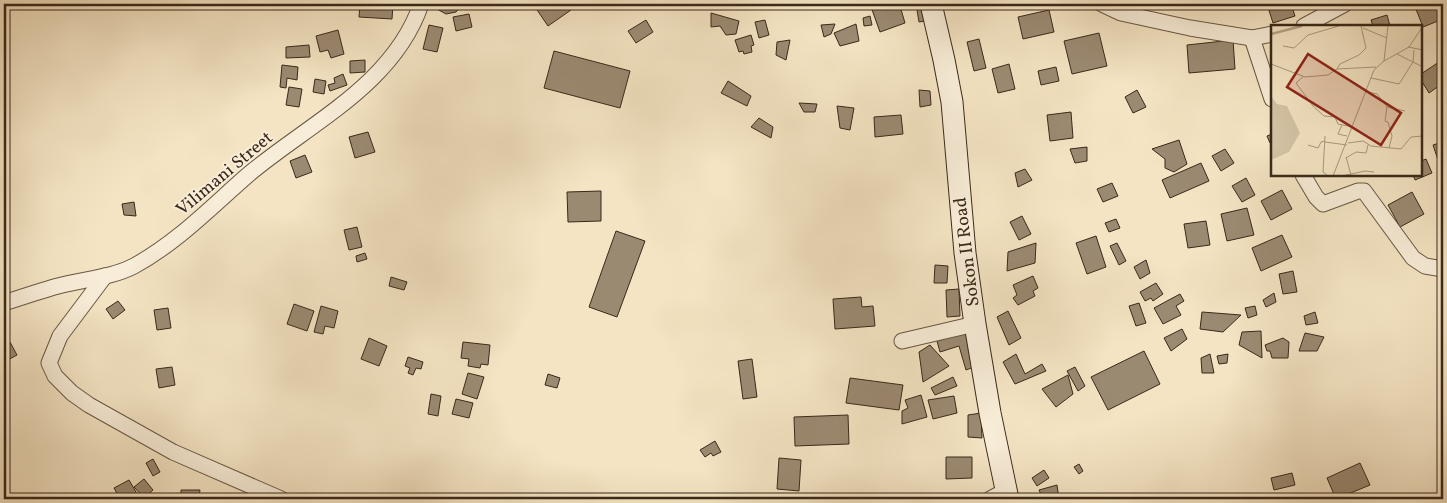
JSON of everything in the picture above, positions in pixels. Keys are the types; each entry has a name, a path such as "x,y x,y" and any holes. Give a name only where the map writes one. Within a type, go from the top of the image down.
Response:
{"street":[{"name":"Vilimani Street","path":"4,303 58,286 105,276 133,266 168,244 193,225 260,166 320,122 365,85 389,60 405,39 421,4"},
{"name":"Sokon II Road","path":"931,4 952,102 964,253 990,413 1001,496"},
{"path":"1102,4 1121,14 1190,28 1252,38 1271,34"},
{"path":"1306,25 1345,4"},
{"path":"1252,38 1271,96"},
{"path":"1304,176 1316,197 1323,204 1358,191 1364,191 1413,258 1425,266 1443,269"},
{"path":"105,276 60,336 49,363 55,376 72,393 89,405 173,452 281,499"},
{"path":"902,341 975,324"}],"building":[{"path":"360,4 393,4 392,19 359,17"},
{"path":"434,4 463,4 456,12 446,14 437,9"},
{"path":"533,4 566,4 571,10 548,26"},
{"path":"870,4 906,4 900,6 905,23 880,32"},
{"path":"916,4 927,4 931,20 919,22"},
{"path":"1267,4 1291,4 1295,16 1273,23"},
{"path":"1414,4 1440,4 1443,19 1423,27"},
{"path":"1049,10 1054,32 1023,39 1018,17"},
{"path":"711,13 739,21 736,34 726,35 720,26 711,27"},
{"path":"469,14 472,27 456,31 453,17"},
{"path":"1387,15 1390,25 1373,25 1371,20"},
{"path":"870,16 872,25 864,26 863,18"},
{"path":"646,20 653,32 636,43 628,31"},
{"path":"765,20 769,35 759,38 755,22"},
{"path":"835,24 831,34 824,37 821,25"},
{"path":"856,24 859,41 840,46 834,33"},
{"path":"429,25 443,28 437,52 423,49"},
{"path":"338,30 344,54 331,58 328,50 320,52 316,36"},
{"path":"1099,33 1107,66 1072,74 1064,41"},
{"path":"751,35 754,45 751,46 752,52 744,54 743,51 739,52 735,40"},
{"path":"979,39 986,68 974,71 967,42"},
{"path":"790,40 786,60 776,55 777,42"},
{"path":"1233,40 1235,69 1189,73 1187,45"},
{"path":"309,45 310,57 286,58 286,47"},
{"path":"554,51 630,71 620,108 544,88"},
{"path":"365,60 365,72 350,73 350,61"},
{"path":"1442,60 1443,83 1429,93 1422,82 1422,73"},
{"path":"1009,64 1015,89 998,93 992,69"},
{"path":"282,65 298,67 297,80 287,78 286,88 280,87"},
{"path":"1056,67 1059,81 1041,85 1038,71"},
{"path":"343,74 347,85 330,91 328,85 335,83 334,78"},
{"path":"315,79 326,81 324,94 313,92"},
{"path":"728,81 751,96 747,106 721,93"},
{"path":"289,87 302,89 299,107 286,105"},
{"path":"919,90 930,91 931,105 920,107"},
{"path":"1137,90 1146,107 1133,113 1125,97"},
{"path":"799,103 817,104 815,112 804,112"},
{"path":"837,106 854,108 850,130 840,128"},
{"path":"1071,112 1073,138 1050,141 1047,115"},
{"path":"901,115 903,134 875,137 874,117"},
{"path":"759,118 773,127 771,138 751,127"},
{"path":"368,132 375,152 355,158 349,137"},
{"path":"1271,134 1271,142 1270,143 1267,136"},
{"path":"1179,140 1187,164 1174,172 1165,168 1165,159 1152,149"},
{"path":"1443,142 1443,168 1441,169 1433,145"},
{"path":"1087,147 1087,161 1075,163 1070,149"},
{"path":"1225,149 1234,163 1221,171 1212,156"},
{"path":"305,155 312,172 296,178 290,161"},
{"path":"1426,159 1432,173 1415,180 1413,176 1422,176 1422,161"},
{"path":"1201,163 1209,181 1170,198 1162,180"},
{"path":"1025,169 1032,180 1018,187 1015,173"},
{"path":"1246,178 1255,195 1242,202 1232,186"},
{"path":"1112,183 1118,196 1103,202 1097,189"},
{"path":"1282,190 1292,209 1271,220 1261,201"},
{"path":"601,191 601,221 568,222 567,192"},
{"path":"1412,192 1424,214 1400,227 1388,205"},
{"path":"134,202 136,216 124,215 122,204"},
{"path":"1247,208 1254,235 1227,241 1221,214"},
{"path":"1022,216 1031,234 1019,240 1010,222"},
{"path":"1116,219 1120,228 1109,232 1105,223"},
{"path":"1206,221 1210,245 1188,248 1184,224"},
{"path":"357,227 362,247 349,250 344,230"},
{"path":"616,231 645,241 617,317 589,307"},
{"path":"1282,235 1292,257 1261,271 1252,248"},
{"path":"1096,236 1106,267 1087,274 1076,243"},
{"path":"1036,243 1035,263 1007,271 1008,252"},
{"path":"1117,243 1126,261 1119,265 1110,246"},
{"path":"365,253 367,259 357,262 356,256"},
{"path":"1146,260 1150,273 1140,279 1134,267"},
{"path":"935,265 948,266 947,283 934,283"},
{"path":"1293,271 1297,292 1283,294 1279,274"},
{"path":"1033,276 1038,288 1033,291 1035,296 1018,305 1013,298 1017,295 1013,285"},
{"path":"391,277 407,282 404,290 389,286"},
{"path":"1156,283 1163,294 1153,301 1151,298 1145,301 1140,292"},
{"path":"959,289 960,316 947,317 946,290"},
{"path":"1274,293 1276,302 1266,307 1263,300"},
{"path":"1180,294 1184,301 1176,306 1181,315 1163,324 1154,308"},
{"path":"861,297 862,307 873,306 875,326 835,329 833,299"},
{"path":"118,301 125,310 113,319 106,309"},
{"path":"1139,303 1146,323 1136,326 1129,306"},
{"path":"294,304 314,311 307,331 287,324"},
{"path":"321,306 338,311 334,328 325,326 323,334 314,332"},
{"path":"1255,306 1257,315 1248,318 1245,308"},
{"path":"168,308 171,328 157,330 154,310"},
{"path":"1008,311 1021,338 1009,345 997,317"},
{"path":"1202,312 1241,315 1223,332 1200,329"},
{"path":"1315,312 1318,323 1306,325 1304,316"},
{"path":"1182,329 1187,339 1171,351 1164,338"},
{"path":"1261,331 1262,358 1239,345 1242,332"},
{"path":"966,332 974,367 966,370 959,346 940,352 937,341"},
{"path":"1305,333 1324,337 1317,351 1299,351"},
{"path":"369,338 387,346 379,366 361,359"},
{"path":"1283,338 1289,342 1288,358 1272,358 1270,351 1267,351 1265,345"},
{"path":"10,342 17,355 4,362 4,345"},
{"path":"463,342 490,345 488,365 481,364 480,368 468,366 469,359 461,358"},
{"path":"930,345 949,366 923,382 919,352"},
{"path":"1144,351 1160,384 1108,410 1091,377"},
{"path":"1016,354 1025,374 1042,364 1046,371 1015,384 1003,362"},
{"path":"1210,354 1214,373 1202,373 1201,358"},
{"path":"1228,354 1227,363 1219,364 1217,356"},
{"path":"408,357 423,362 421,369 416,368 413,375 408,373 410,368 405,366"},
{"path":"752,359 757,397 743,399 738,361"},
{"path":"172,367 175,385 159,388 156,369"},
{"path":"1075,367 1085,386 1078,391 1067,371"},
{"path":"468,373 484,377 477,399 462,394"},
{"path":"548,374 560,378 557,388 545,385"},
{"path":"1068,375 1073,394 1056,407 1042,389"},
{"path":"953,377 957,386 935,395 931,388"},
{"path":"850,378 903,385 899,410 846,403"},
{"path":"431,394 441,396 438,416 428,414"},
{"path":"921,395 927,417 902,424 902,411 908,408 905,400"},
{"path":"954,396 957,413 933,419 928,400"},
{"path":"456,399 473,403 469,418 452,414"},
{"path":"981,413 982,438 968,437 968,415"},
{"path":"848,415 849,444 795,446 794,417"},
{"path":"715,441 721,452 713,456 711,453 705,457 700,450"},
{"path":"946,457 972,457 972,478 946,479"},
{"path":"779,458 801,460 799,491 777,489"},
{"path":"153,459 160,472 153,476 146,463"},
{"path":"1360,463 1370,485 1336,499 1327,478"},
{"path":"1079,464 1083,471 1079,474 1074,467"},
{"path":"1044,470 1049,478 1037,486 1032,478"},
{"path":"1292,473 1295,485 1274,490 1271,478"},
{"path":"144,479 153,490 144,498 134,487"},
{"path":"129,480 140,499 120,499 114,488"},
{"path":"1057,485 1059,499 1043,499 1039,490"},
{"path":"181,490 200,490 199,497 181,497"},
{"path":"235,495 246,498 246,499 234,499"}]}
